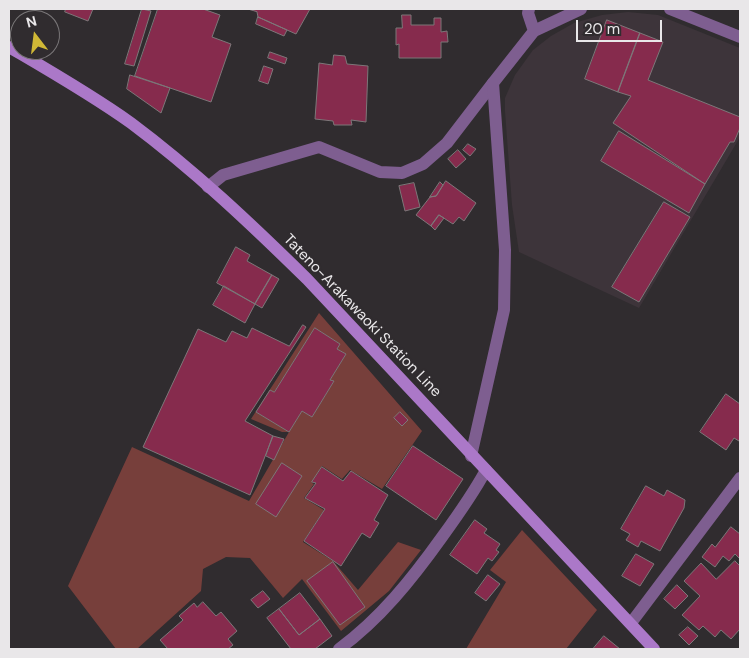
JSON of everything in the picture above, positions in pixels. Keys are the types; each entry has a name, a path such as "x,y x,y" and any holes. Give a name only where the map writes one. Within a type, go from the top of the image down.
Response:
{"main road":[{"name":"Tateno-Arakawaoki Station Line","path":"9,47 66,81 130,123 248,221 307,279 654,649"}],"street":[{"path":"529,9 528,13 534,31"},
{"path":"208,186 223,174 319,147 380,172 402,173 423,164 446,143 534,31 581,9"},
{"path":"670,9 740,37"},
{"path":"472,456 504,310 505,250 493,83"},
{"path":"339,649 388,606 427,559 473,495 486,470"},
{"path":"631,623 740,478"}],"shaded area":[{"path":"628,12 658,15 740,48 740,137 639,308 519,252 512,205 505,111 505,98 515,75 533,50 551,36 574,23 602,15"},
{"path":"319,313 422,431 382,489 350,470 342,479 322,466 312,483 314,484 304,498 324,510 303,542 333,561 358,590 398,542 421,550 389,591 341,631 302,579 283,598 250,558 226,557 203,569 201,591 137,649 116,649 68,586 132,447 249,501 289,432 282,432 251,419","holes":["315,328 340,344 337,349 346,354 330,380 334,381 312,417 302,411 289,432 256,412 270,390 274,392"]},
{"path":"522,530 597,610 566,649 466,649 506,582 490,570"}],"building":[{"path":"66,9 93,9 88,21 65,12"},
{"path":"142,9 151,11 134,66 125,64"},
{"path":"158,9 203,9 220,15 212,37 231,44 211,102 135,76"},
{"path":"248,9 310,9 296,34 258,17 257,12"},
{"path":"402,15 411,15 411,25 434,25 434,18 441,18 441,32 447,31 448,42 441,42 441,58 399,58 399,44 396,45 396,28 402,28"},
{"path":"258,17 287,30 284,36 256,24"},
{"path":"607,20 640,33 618,92 585,79"},
{"path":"640,33 663,42 648,80 740,117 740,128 734,142 730,142 705,184 613,123 631,96 618,92"},
{"path":"270,52 287,58 285,64 268,58"},
{"path":"334,55 345,56 347,64 368,66 366,122 351,120 352,125 334,125 333,121 315,119 319,63 332,65"},
{"path":"264,66 273,69 268,84 259,81"},
{"path":"130,75 170,88 161,113 127,89"},
{"path":"619,131 705,184 689,213 601,161"},
{"path":"468,144 476,149 470,156 463,150"},
{"path":"458,150 466,159 456,168 448,159"},
{"path":"446,181 476,203 464,221 459,217 453,224 439,215 431,226 416,215 430,197 436,196"},
{"path":"440,182 443,185 436,196 430,197"},
{"path":"414,183 420,207 405,211 399,186"},
{"path":"664,202 690,217 639,302 612,287"},
{"path":"439,215 444,218 435,230 431,226"},
{"path":"236,247 250,255 247,261 272,275 255,304 217,283"},
{"path":"272,275 279,279 262,308 255,304"},
{"path":"224,286 255,304 245,323 213,305"},
{"path":"303,325 306,327 245,421 273,436 250,495 143,447 198,329 226,342 232,331 247,338 252,328 289,346"},
{"path":"315,328 340,344 337,349 346,354 330,380 334,381 312,417 302,411 289,432 256,412 270,390 274,392"},
{"path":"726,394 740,404 740,438 739,441 734,438 726,450 700,432"},
{"path":"400,412 408,420 402,426 394,418"},
{"path":"273,436 284,439 274,460 266,456"},
{"path":"413,446 463,479 436,520 386,486"},
{"path":"282,463 302,476 276,517 256,504"},
{"path":"322,467 343,481 351,471 388,495 374,520 379,523 370,538 362,533 341,566 304,541 325,509 305,498 316,483 312,482"},
{"path":"646,486 664,496 667,490 685,500 684,508 660,551 641,541 638,547 626,540 630,534 621,529"},
{"path":"475,520 487,529 484,533 500,544 496,550 499,552 492,561 488,558 477,574 450,555"},
{"path":"731,527 740,534 740,559 735,554 729,561 723,556 715,567 702,557 712,544 715,547"},
{"path":"636,554 654,564 640,586 622,576"},
{"path":"735,561 740,566 740,629 731,639 721,630 715,637 703,626 699,630 682,615 700,596 684,581 701,563 716,579"},
{"path":"333,562 365,607 340,625 307,581"},
{"path":"488,575 500,584 486,601 475,593"},
{"path":"677,585 688,596 675,609 664,599"},
{"path":"263,591 270,599 258,608 251,600"},
{"path":"300,593 320,619 299,635 279,609"},
{"path":"203,602 216,616 221,612 237,631 228,639 233,645 228,649 168,649 160,640 183,620 179,616 194,603 197,607"},
{"path":"279,609 299,635 320,619 332,636 315,649 291,649 267,618"},
{"path":"688,627 698,636 689,645 679,635"},
{"path":"604,636 620,649 593,649"}]}
